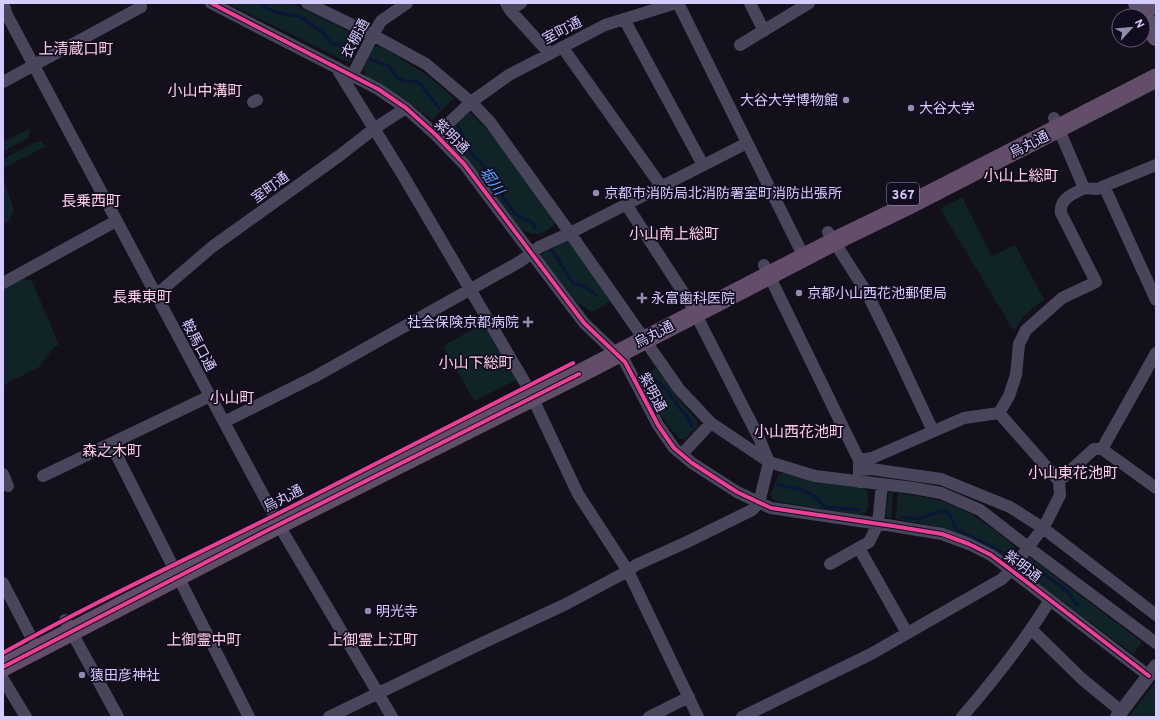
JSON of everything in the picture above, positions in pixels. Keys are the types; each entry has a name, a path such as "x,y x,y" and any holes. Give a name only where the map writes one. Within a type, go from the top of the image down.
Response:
{"highway":[{"name":"烏丸通","path":"767,270 799,247 831,237 907,206 1056,124 1156,66"},
{"name":"烏丸通","path":"1056,124 1156,78"},
{"name":"烏丸通","path":"3,667 68,626 175,570 277,520 612,350 831,237"},
{"name":"烏丸通","path":"3,654 31,637 68,626"}],"main road":[{"path":"1137,3 1156,37"}],"street":[{"name":"鞍馬口通","path":"3,3 7,16 277,520 392,717"},
{"path":"3,82 141,7 140,3"},
{"name":"紫明通","path":"211,3 378,89 406,108 436,135 464,164 584,323 625,362 658,425 674,448 692,463 724,484 771,508 942,534 969,544 991,555 1050,600 1152,671"},
{"name":"紫明通","path":"307,3 426,64 471,102 490,122 570,233 678,388 710,423 769,462 815,476 859,471 882,484 941,493 974,507 1156,643"},
{"name":"衣棚通","path":"352,76 372,35 381,21 407,3"},
{"path":"521,3 508,6 550,54"},
{"path":"677,3 799,247"},
{"name":"室町通","path":"436,135 471,102 509,75 605,25 677,3"},
{"path":"750,3 764,31"},
{"path":"740,45 809,3"},
{"path":"624,19 703,165"},
{"path":"563,48 661,186"},
{"path":"336,67 357,103 375,128 529,391 578,494 628,571 698,717"},
{"name":"室町通","path":"156,295 212,246 339,156 375,128 406,108"},
{"path":"1056,124 1084,188"},
{"path":"224,422 316,376 521,261 539,247 570,233 747,143"},
{"path":"859,471 872,458 933,431 964,418 999,412 1009,396 1016,375 1019,344 1026,330 1062,298 1096,282 1060,210 1064,200 1084,188 1097,189 1156,165"},
{"path":"1104,186 1156,300"},
{"path":"329,717 566,604 628,571 636,565 752,510 759,503 769,462 751,421 693,308 626,204"},
{"path":"3,283 116,220"},
{"path":"831,237 867,293 896,350 933,431"},
{"path":"767,270 859,471"},
{"path":"1102,449 1156,353"},
{"path":"43,476 210,396"},
{"path":"742,717 871,654 1002,580 1011,570 1043,528 1060,495 1059,481 999,412"},
{"path":"682,454 710,423"},
{"path":"111,444 249,717"},
{"path":"1059,481 1094,449 1102,449 1156,488"},
{"path":"859,471 871,469 884,470 941,479 1010,507 1043,528 1156,615"},
{"path":"3,474 8,486"},
{"path":"830,564 868,542 878,524 882,484"},
{"path":"859,548 907,633"},
{"path":"3,583 31,637"},
{"path":"962,717 994,681 1032,630 1050,600"},
{"path":"68,626 118,717"},
{"path":"1032,630 1119,714 1152,671"},
{"path":"3,679 26,717"},
{"path":"649,717 689,697"}],"green space":[{"path":"227,3 291,3 360,37 360,40 349,63"},
{"path":"379,45 427,75 454,98 432,120 405,99 368,80 362,66 372,48"},
{"path":"469,112 485,127 498,143 554,219 554,225 546,231 534,234 521,229 447,132"},
{"path":"31,128 28,138 3,151 3,142"},
{"path":"41,141 45,147 3,168 3,159"},
{"path":"3,178 14,210 9,221 3,224"},
{"path":"962,197 992,256 1015,245 1044,299 1023,317 1014,331 940,209"},
{"path":"563,241 571,243 610,302 592,312 577,302 540,256 546,249"},
{"path":"23,279 32,281 59,345 54,347 39,367 3,385 3,289"},
{"path":"484,323 518,379 474,401 443,346"},
{"path":"656,368 677,397 697,420 698,426 685,439 680,439 662,417 641,376"},
{"path":"783,473 818,482 864,488 868,492 867,509 864,514 860,515 779,502 772,499 771,494 779,475"},
{"path":"893,492 891,519 887,517 886,514 888,495 889,493"},
{"path":"898,493 939,500 963,510 990,527 1014,546 1016,550 1013,555 1007,559 973,539 934,526 896,519"},
{"path":"1028,558 1031,558 1142,642 1133,654 1022,571 1021,567"},
{"path":"1156,681 1156,717 1129,717"}],"waterway":[{"name":"堀川","path":"261,3 268,9 283,14 298,16 321,31 332,43 352,47"},
{"name":"堀川","path":"370,59 388,66 399,79 417,82 422,86 439,108"},
{"name":"堀川","path":"458,126 470,152 480,161 502,190 503,197 514,212 521,218 533,223 535,229"},
{"name":"堀川","path":"552,250 572,282 584,286 596,295"},
{"name":"堀川","path":"650,378 657,381 667,390 681,410 686,414 692,427"},
{"name":"堀川","path":"778,485 804,491 816,497 825,507 860,510"},
{"name":"堀川","path":"901,517 918,519 940,511 945,511 950,515 956,529 1006,554"},
{"name":"堀川","path":"1034,572 1044,574 1063,588 1078,605"}],"cycle path":[{"path":"211,3 378,89 406,108 436,135 464,164 584,323 625,362 658,425 674,448 692,463 737,492 771,508 942,534 969,544 991,555 1149,676"},
{"path":"3,653 108,597 287,509 573,363"},
{"path":"3,667 268,530 579,374"}],"place":[{"name":"大谷大学博物館","path":"846,100"},
{"name":"大谷大学","path":"911,108"},
{"name":"京都市消防局北消防署室町消防出張所","path":"596,193"},
{"name":"京都小山西花池郵便局","path":"799,293"},
{"name":"永富歯科医院","path":"642,298"},
{"name":"社会保険京都病院","path":"528,322"},
{"name":"明光寺","path":"368,611"},
{"name":"猿田彦神社","path":"82,675"}],"district":[{"name":"上清蔵口町","path":"76,49"},
{"name":"小山中溝町","path":"205,91"},
{"name":"小山上総町","path":"1021,176"},
{"name":"長乗西町","path":"91,201"},
{"name":"小山南上総町","path":"674,234"},
{"name":"長乗東町","path":"142,297"},
{"name":"小山下総町","path":"476,363"},
{"name":"小山町","path":"232,398"},
{"name":"小山西花池町","path":"799,432"},
{"name":"森之木町","path":"112,451"},
{"name":"小山東花池町","path":"1073,473"},
{"name":"上御霊中町","path":"204,640"},
{"name":"上御霊上江町","path":"373,640"}]}
